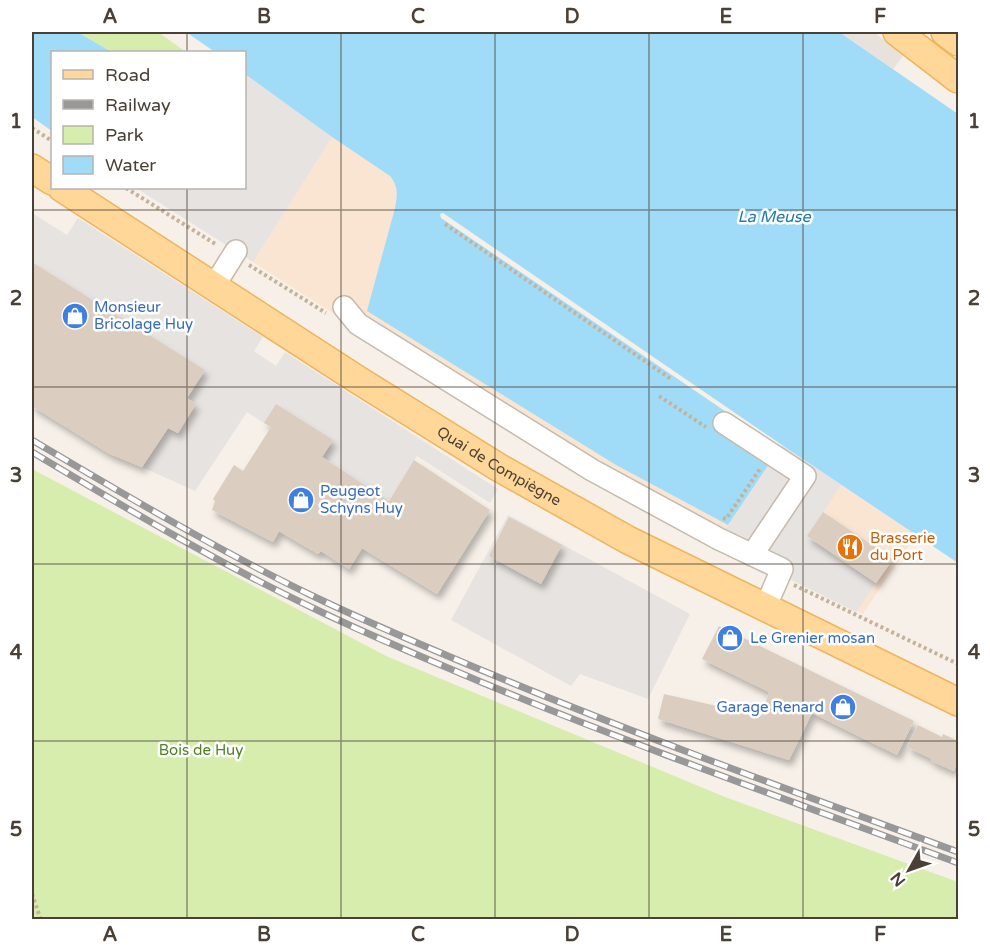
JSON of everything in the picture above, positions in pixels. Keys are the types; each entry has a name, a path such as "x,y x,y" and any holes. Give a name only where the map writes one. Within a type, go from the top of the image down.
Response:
{"main road":[{"path":"897,32 958,80"},
{"path":"32,168 51,180"},
{"name":"Quai de Compiègne","path":"64,189 355,378 498,467 628,540 958,702"}],"lane":[{"path":"933,60 951,35"},
{"path":"214,286 236,251"},
{"path":"344,307 358,324 592,470 655,505 782,569 765,608"},
{"path":"715,425 806,476 752,555"}],"path":[{"path":"32,128 51,140"},
{"path":"445,224 671,379"},
{"path":"659,396 715,425"},
{"path":"716,514 726,519 763,464"},
{"path":"32,894 41,920"}],"shaded area":[{"path":"839,32 874,32 903,56 893,69"},
{"path":"246,75 332,137 253,262 138,189 246,189"},
{"path":"332,137 390,176 397,189 395,208 368,311 616,465 728,525 782,445 916,535 863,614 716,543 447,386 253,262"},
{"path":"32,213 67,235 78,218 263,337 254,351 276,366 285,352 498,489 490,503 417,456 389,501 322,457 332,441 264,423 247,412 195,491 142,467 168,428 178,433 195,404 187,398 204,370 32,262"},
{"path":"782,445 841,485 808,536 876,583 856,612 716,543"},
{"path":"508,515 690,614 648,699 580,674 571,686 451,620"}],"green space":[{"path":"77,32 158,32 185,51 110,51"},
{"name":"Bois de Huy","path":"32,469 386,656 725,797 958,882 958,919 32,919"}],"water":[{"path":"32,32 77,32 110,51 51,51 51,130 32,117"},
{"name":"La Meuse","path":"186,32 839,32 958,114 958,563 443,213 440,214 441,218 741,422 769,464 728,525 616,465 367,311 395,208 397,191 393,180 246,75 246,51 214,51"}],"building":[{"name":"Monsieur Bricolage Huy","path":"32,262 205,370 187,398 196,404 178,433 168,428 142,467 110,454 32,406"},
{"name":"Peugeot Schyns Huy","path":"276,404 333,440 322,457 389,501 414,460 490,510 437,594 362,548 349,569 321,551 318,554 279,531 273,542 212,510 215,501 213,499 234,465 243,471 271,427 264,423"},
{"name":"Brasserie du Port","path":"823,512 893,559 876,583 807,536"},
{"path":"509,517 562,545 541,584 489,556"},
{"path":"719,626 914,721 897,755 812,713 789,760 658,719 664,694 761,716 769,692 702,659"},
{"path":"918,725 942,737 943,734 958,741 958,761 954,771 907,747"}],"railway":[{"path":"32,440 208,542 317,598 380,627 486,672 721,765 958,852"},
{"path":"32,452 206,553 376,637 599,729 958,863"}],"place":[{"name":"Monsieur Bricolage Huy","path":"75,316"},
{"name":"Peugeot Schyns Huy","path":"301,500"},
{"name":"Brasserie du Port","path":"850,547"},
{"name":"Le Grenier mosan","path":"730,638"},
{"name":"Garage Renard","path":"843,707"}]}
